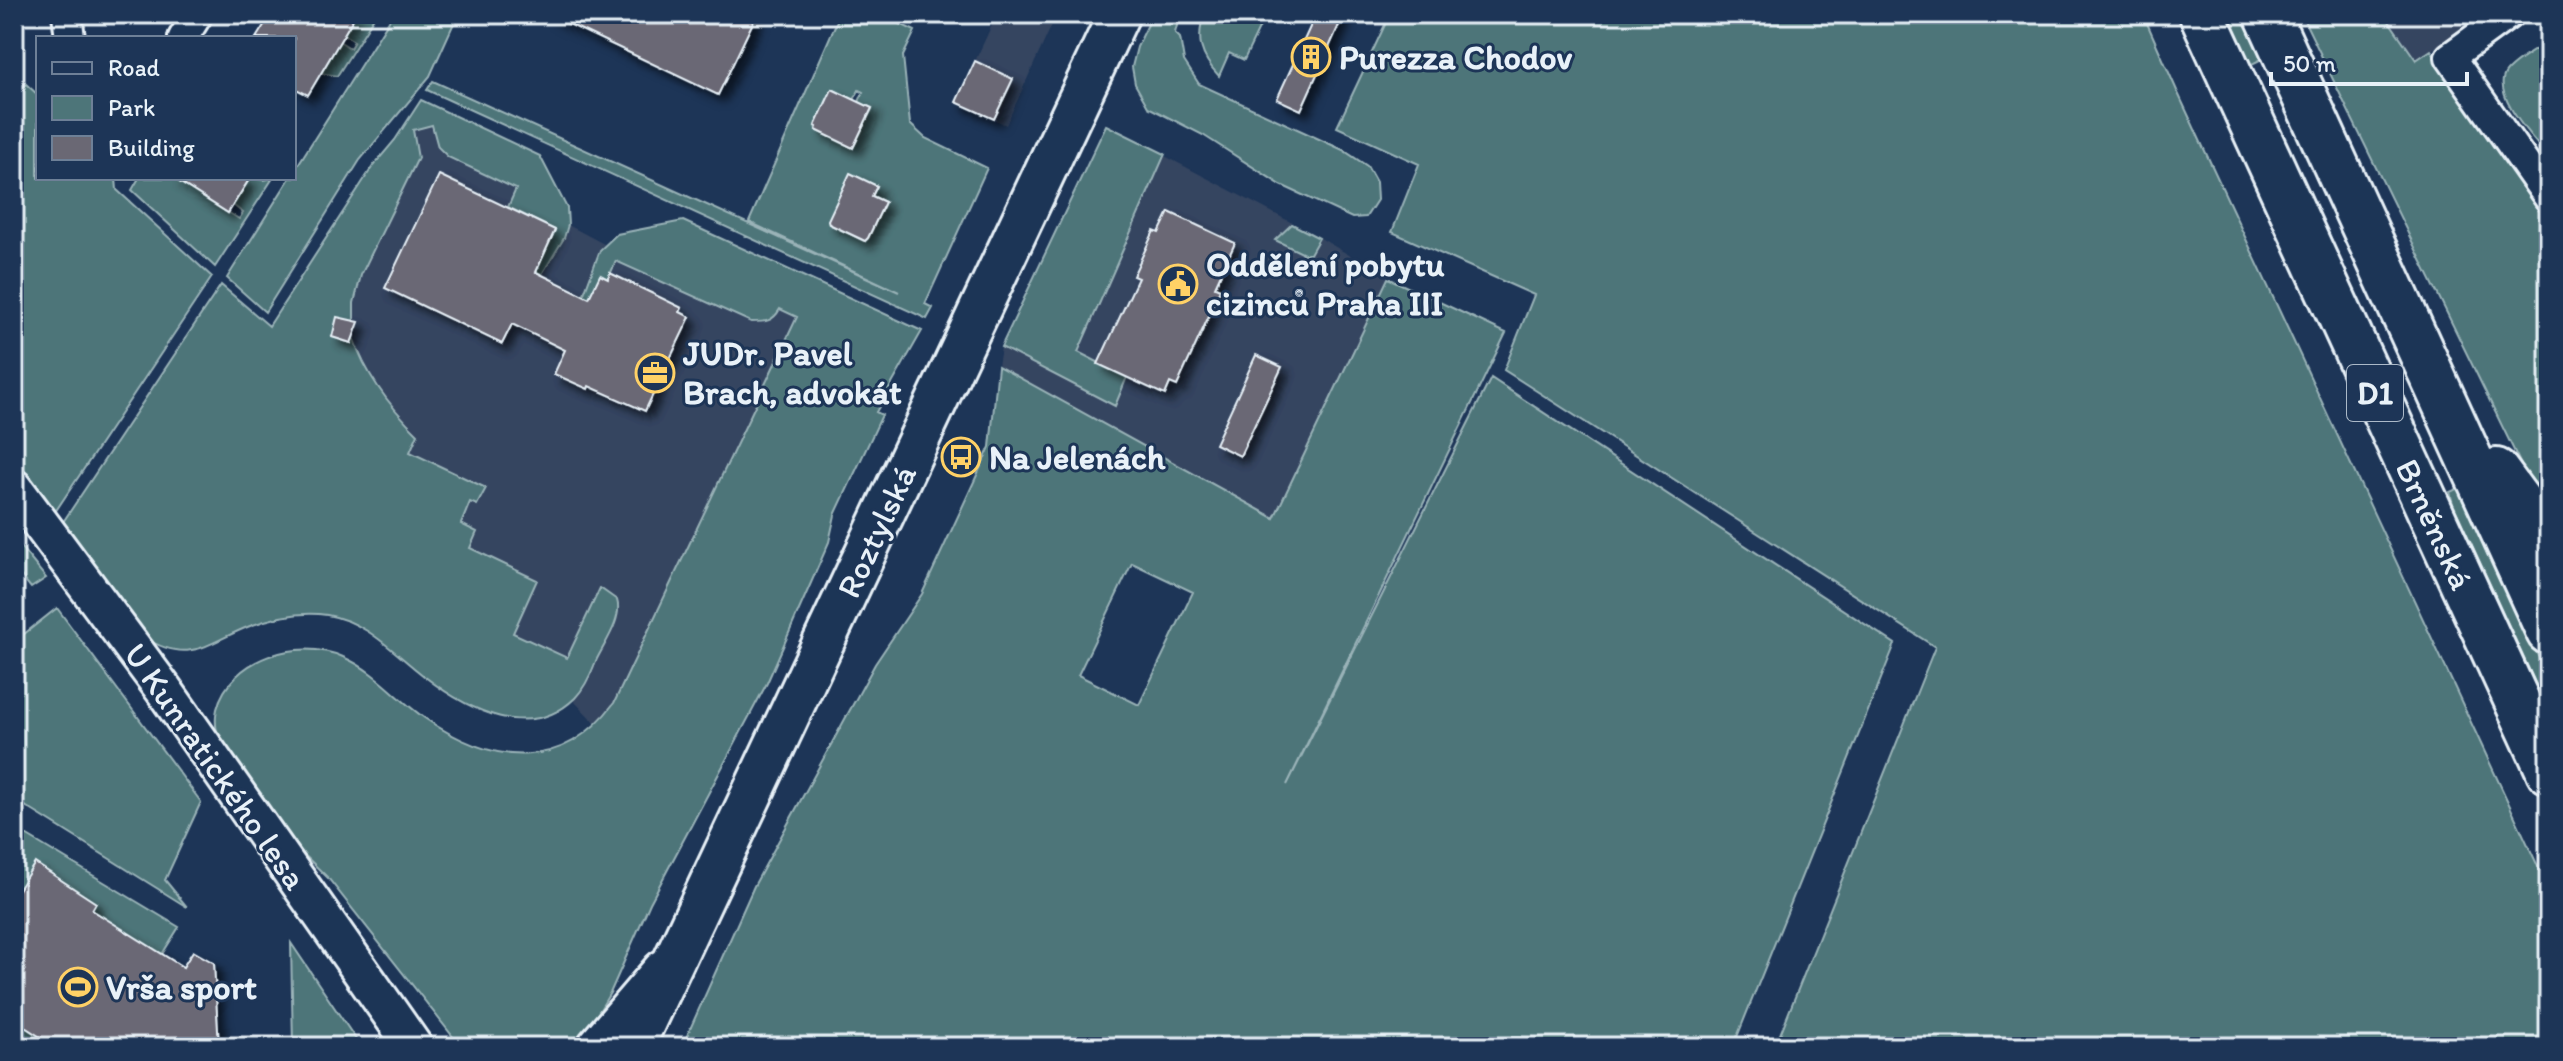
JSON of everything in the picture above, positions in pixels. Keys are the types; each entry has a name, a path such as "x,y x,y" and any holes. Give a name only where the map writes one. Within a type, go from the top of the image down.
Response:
{"highway":[{"name":"Brněnská","path":"2202,14 2549,771"},
{"name":"Brněnská","path":"2267,14 2549,632"},
{"path":"2441,397 2549,543"}],"main road":[{"name":"Roztylská","path":"633,1047 1119,14"}],"street":[{"path":"67,14 70,36"},
{"path":"184,36 198,14"},
{"path":"2509,14 2450,57 2549,198"},
{"name":"U Kunratického lesa","path":"14,488 164,690 414,1047"},
{"path":"595,1047 679,949"},
{"path":"393,1017 439,1047"}],"shaded area":[{"path":"997,14 1057,14 1006,125 956,102"},
{"path":"2384,14 2495,14 2460,39 2455,33 2417,61"},
{"path":"433,124 438,147 448,157 516,189 568,225 604,244 616,261 797,317 614,703 598,726 572,699 380,606 354,339 359,322 353,319 354,303 361,275 418,158 412,130"},
{"path":"1106,125 1317,236 1388,278 1274,518 998,366 1001,347"}],"green space":[{"path":"356,14 376,14 337,76 321,73 339,41 350,48 354,41 343,34"},
{"path":"393,14 458,14 430,76 360,160 265,312 227,278 289,180 296,180 296,168"},
{"path":"840,14 879,14 915,31 903,56 910,124 925,138 987,168 925,304 933,308 927,319 427,90 433,81 899,292 749,222","holes":["832,89 854,100 859,90 863,92 859,102 872,109 851,147 816,130 815,125","872,184 877,186 872,196 885,202 869,238 864,241 829,224"]},
{"path":"1153,14 1180,14 1175,33 1180,38 1184,61 1199,84 1343,150 1367,166 1376,182 1377,200 1366,217 1352,218 1281,185 1203,135 1148,107 1135,84 1132,67 1137,47"},
{"path":"1204,14 1266,14 1244,60 1229,53 1219,76 1201,47"},
{"path":"1390,14 2143,14 2549,890 2549,1047 1775,1047 1935,647 1504,370 1534,295 1392,232 1419,164 1337,127"},
{"path":"2227,14 2241,14 2262,59 2250,65"},
{"path":"2301,14 2384,14 2416,60 2431,50 2549,215 2549,514 2525,473"},
{"path":"2549,41 2549,158 2516,116 2504,91 2503,80 2511,67"},
{"path":"14,73 36,93 36,180 116,180 117,190 212,277 55,512 14,460"},
{"path":"421,100 540,156 567,208 568,225 564,238 539,279 534,276 555,230 508,207 516,189 448,157 438,147 432,125 413,130 418,158 361,275 354,303 354,321 332,337 351,343 353,337 380,389 418,434 410,452 486,488 477,505 470,502 461,524 477,532 470,548 537,580 513,633 567,658 600,588 617,600 615,623 582,690 556,712 535,719 514,719 471,706 431,682 363,629 327,615 298,614 268,620 198,649 186,651 160,646 143,637 63,522 221,285 269,326 373,166 395,140"},
{"path":"1106,125 1165,154 1078,352 1127,377 1115,406 1001,347"},
{"path":"138,180 176,180 239,219 243,213 233,205 249,180 272,180 215,267 132,190"},
{"path":"683,221 922,331 876,412 882,415 835,515 829,542 767,683 650,903 611,991 594,1020 569,1047 468,1047 454,1038 328,878 286,837 220,745 217,709 224,691 251,665 268,656 307,650 325,651 355,663 426,719 476,746 501,753 549,751 572,742 594,726 614,703 797,317 780,309 768,320 751,322 616,261 608,279 601,275 587,302 582,299 600,250 617,234"},
{"path":"1292,224 1319,238 1310,254 1275,240"},
{"path":"1388,278 1506,333 1287,785 1491,378 1895,644 1733,1047 682,1047 754,886 875,664 922,594 990,447 998,366 1274,518","holes":["1132,563 1193,592 1139,705 1078,675"]},
{"path":"2461,487 2549,680 2549,713 2453,504 2450,492"},
{"path":"14,539 46,578 31,588 14,567"},
{"path":"57,608 201,802 165,880 187,907 14,799 14,642"},
{"name":"Vrša sport","path":"14,828 179,927 104,1047 14,1047"},
{"path":"291,943 361,1047 293,1047"}],"building":[{"path":"271,14 356,14 308,95 296,89 296,36 257,36"},
{"path":"548,14 757,14 718,95"},
{"name":"Purezza Chodov","path":"1316,14 1344,14 1301,110 1277,99"},
{"path":"975,61 1013,79 994,119 956,102"},
{"path":"832,89 872,108 853,148 816,130"},
{"path":"850,173 877,186 872,196 885,202 865,241 829,224 828,220"},
{"path":"439,175 555,230 536,272 589,298 600,275 608,279 610,273 682,308 680,312 690,317 645,411 554,374 565,350 512,324 502,344 385,288"},
{"path":"176,180 249,180 228,213"},
{"path":"1169,212 1235,243 1215,287 1220,289 1177,386 1170,383 1165,395 1098,364 1138,278 1133,276 1146,248 1154,231 1159,233"},
{"path":"337,317 359,322 351,343 332,337"},
{"path":"1256,355 1282,367 1240,456 1215,444"},
{"name":"Vrša sport","path":"35,863 96,903 92,910 183,967 193,951 214,963 219,1047 56,1047 14,1020 14,896"}],"place":[{"name":"Purezza Chodov","path":"1311,57"},
{"name":"Oddělení pobytu cizinců Praha III","path":"1178,284"},
{"name":"JUDr. Pavel Brach, advokát","path":"655,373"},
{"name":"Na Jelenách","path":"961,457"},
{"name":"Vrša sport","path":"78,987"}]}
